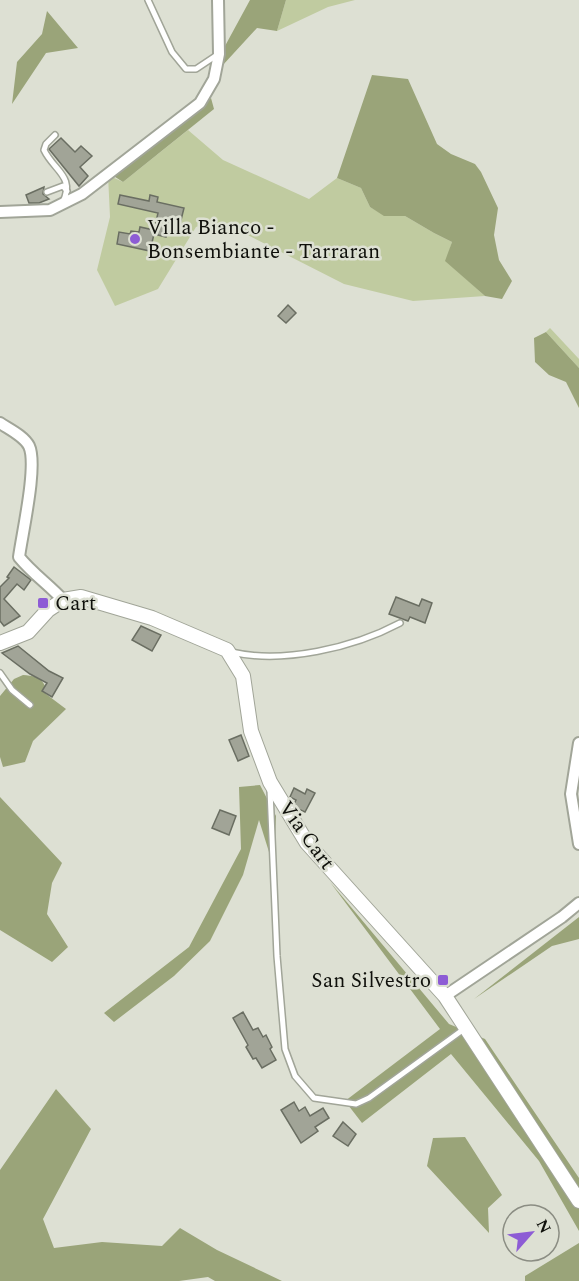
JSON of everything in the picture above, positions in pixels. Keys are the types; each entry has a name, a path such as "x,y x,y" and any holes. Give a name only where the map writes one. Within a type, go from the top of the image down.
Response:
{"street":[{"path":"0,212 50,210 82,195 200,103 214,79 219,54 218,0"},
{"path":"0,416 21,434 29,446 32,469 19,557 63,600"},
{"path":"0,423 16,433 29,446"},
{"path":"0,643 28,632 48,610 63,600 81,597 152,618 226,650"},
{"name":"Via Cart","path":"226,650 243,676 251,731 270,782 307,843 445,996 579,1201"},
{"path":"579,743 571,794 579,844"},
{"path":"445,996 562,917 579,903"}],"lane":[{"path":"148,0 172,52 186,69 196,69 219,54"},
{"path":"55,135 46,144 44,150 63,176 67,191 62,204"},
{"path":"47,192 63,186 67,191"},
{"path":"226,650 248,656 294,656 381,633 400,623"},
{"path":"0,673 12,690 30,705"},
{"path":"270,782 277,956 285,1049 295,1076 314,1098 356,1104 369,1098 466,1028"}],"green space":[{"path":"250,0 286,0 277,31 257,28 222,66 225,46"},
{"path":"286,0 355,0 328,7 277,31"},
{"path":"47,11 78,48 46,53 12,104 17,62 42,34"},
{"path":"372,75 408,79 437,144 451,154 475,164 481,172 498,208 494,235 499,260 512,281 502,299 485,296 445,261 452,242 405,216 384,216 370,207 361,188 337,178"},
{"path":"211,98 214,109 123,182 112,175"},
{"path":"188,130 223,160 309,199 337,178 361,188 370,207 384,215 405,216 452,242 446,261 485,296 413,301 344,284 226,224 210,222 196,227 158,289 115,306 97,270 110,217 108,175 123,182"},
{"path":"550,328 579,359 579,368 546,332"},
{"path":"546,332 579,368 579,408 566,382 549,375 535,362 534,338"},
{"path":"23,675 41,680 45,686 42,691 66,709 33,741 25,762 3,767 0,757 0,696 14,679"},
{"path":"260,785 276,816 274,868 259,820 243,875 210,941 174,976 114,1022 104,1013 189,947 241,849 239,787"},
{"path":"0,797 62,863 52,883 47,914 68,947 52,962 0,930"},
{"path":"330,882 449,1024 485,1039 579,1178 579,1231 539,1161 451,1054 362,1123 345,1101 440,1029"},
{"path":"579,917 579,939 552,946 474,999"},
{"path":"56,1089 91,1129 43,1219 54,1248 102,1242 162,1246 180,1228 217,1250 282,1281 215,1281 208,1277 179,1281 0,1281 0,1170"},
{"path":"465,1137 502,1195 488,1208 489,1233 427,1166 433,1138"},
{"path":"579,1243 579,1281 525,1281 525,1276 546,1263 561,1263 561,1254"}],"building":[{"path":"61,138 75,152 81,146 92,156 80,167 88,176 79,186 49,149"},
{"path":"44,187 43,194 49,199 39,203 29,203 26,195"},
{"path":"120,195 149,201 150,195 158,197 157,202 184,208 180,224 169,221 166,237 154,234 150,251 117,244 119,232 130,234 131,231 139,232 140,227 154,230 158,213 118,204"},
{"path":"288,305 296,313 286,323 278,316"},
{"path":"14,567 31,580 24,590 17,584 4,599 20,616 4,626 0,621 0,587 9,578 7,577"},
{"path":"396,597 419,606 422,599 432,603 425,623 410,617 408,621 389,614"},
{"path":"141,626 161,635 152,651 132,640"},
{"path":"18,646 49,671 63,678 52,697 42,691 47,683 30,674 2,653"},
{"path":"241,735 249,756 238,761 229,740"},
{"path":"294,788 305,794 307,789 315,793 305,812 296,808 294,804 296,800 290,797"},
{"path":"220,810 236,816 229,835 212,828"},
{"path":"243,1012 253,1030 258,1028 263,1037 266,1035 272,1047 270,1049 276,1060 262,1068 246,1047 248,1045 233,1018"},
{"path":"294,1102 299,1111 305,1107 310,1116 323,1108 329,1118 315,1127 318,1131 301,1143 281,1110"},
{"path":"343,1122 356,1134 348,1146 333,1136"}],"place":[{"name":"Villa Bianco - Bonsembiante - Tarraran","path":"135,239"},
{"name":"Cart","path":"43,603"},
{"name":"San Silvestro","path":"443,980"}]}
